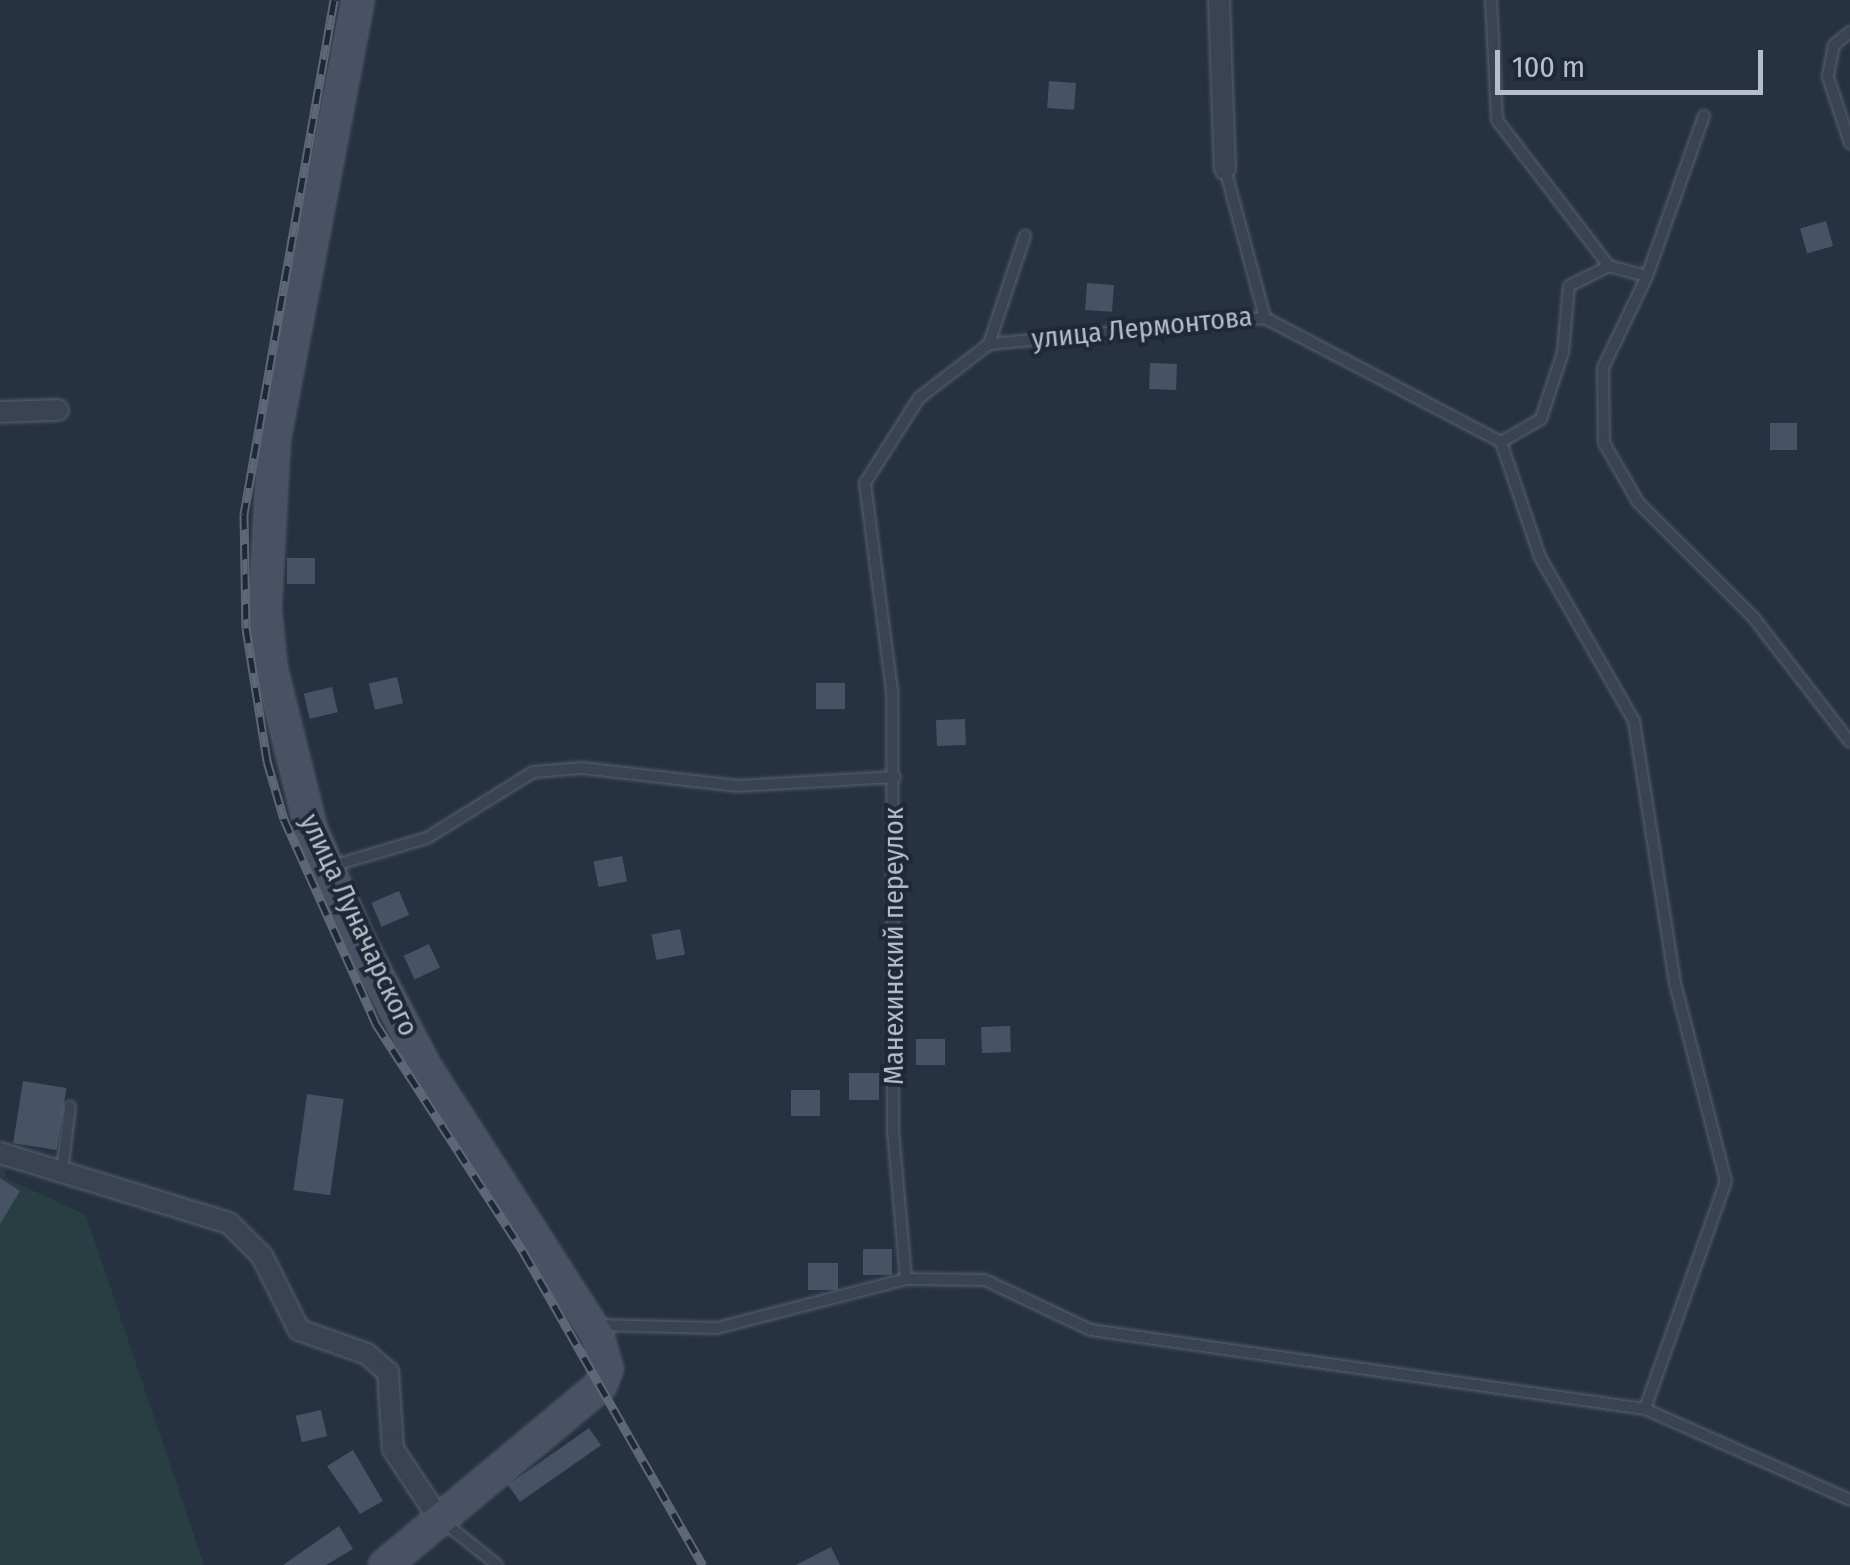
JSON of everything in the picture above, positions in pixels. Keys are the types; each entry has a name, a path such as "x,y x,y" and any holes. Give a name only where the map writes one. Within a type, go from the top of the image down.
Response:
{"main road":[{"name":"улица Луначарского","path":"358,0 267,519 271,668 327,868 426,1068 606,1352 600,1386 440,1520"},
{"path":"386,1565 440,1520"}],"street":[{"path":"1220,0 1225,169"},
{"path":"0,412 58,410"},
{"path":"0,1153 230,1223 262,1256 299,1330 368,1354 388,1372 393,1449 440,1520"}],"lane":[{"path":"1492,0 1497,120 1609,266 1647,276"},
{"path":"1850,32 1834,46 1828,77 1850,143"},
{"path":"1704,116 1647,276 1603,368 1604,442 1638,502 1753,617 1850,742"},
{"name":"улица Лермонтова","path":"989,344 1265,318 1225,169"},
{"path":"989,344 1025,236"},
{"path":"1502,442 1542,419 1563,352 1569,286 1609,266"},
{"path":"1265,318 1502,442 1540,557 1634,721 1674,983 1726,1181 1645,1409"},
{"name":"Манехинский переулок","path":"906,1279 893,1130 895,777 889,620 863,516 865,483 919,398 989,344"},
{"path":"327,868 427,838 533,772 582,768 738,786 895,777"},
{"path":"62,1174 70,1106"},
{"path":"590,1326 717,1328 906,1279 984,1280 1091,1330 1645,1409 1850,1500"},
{"path":"440,1520 497,1565"}],"green space":[{"path":"0,1146 6,1178 86,1215 204,1565 0,1565"}],"building":[{"path":"1049,81 1076,83 1074,110 1047,108"},
{"path":"1826,221 1833,246 1807,253 1800,228"},
{"path":"1087,283 1114,285 1112,312 1085,310"},
{"path":"1150,363 1177,364 1176,390 1149,389"},
{"path":"1770,423 1797,423 1797,450 1770,450"},
{"path":"287,558 315,558 315,584 287,584"},
{"path":"397,677 403,703 375,710 369,684"},
{"path":"816,683 845,683 845,709 816,709"},
{"path":"332,687 338,712 310,719 304,694"},
{"path":"965,719 966,745 937,746 936,720"},
{"path":"622,856 627,882 598,887 594,862"},
{"path":"399,891 409,915 382,927 371,903"},
{"path":"680,929 685,955 656,960 652,935"},
{"path":"429,944 440,968 415,979 404,956"},
{"path":"1010,1026 1011,1052 982,1053 981,1027"},
{"path":"916,1039 945,1039 945,1065 916,1065"},
{"path":"849,1073 879,1073 879,1100 849,1100"},
{"path":"23,1081 66,1088 57,1150 13,1143"},
{"path":"791,1090 820,1090 820,1116 791,1116"},
{"path":"307,1094 344,1099 330,1195 294,1190"},
{"path":"0,1178 20,1191 0,1224"},
{"path":"863,1249 892,1249 892,1275 863,1275"},
{"path":"808,1263 838,1263 838,1290 808,1290"},
{"path":"321,1410 327,1436 302,1442 296,1416"},
{"path":"589,1428 601,1445 520,1502 508,1485"},
{"path":"353,1450 383,1501 360,1514 327,1466"},
{"path":"339,1526 353,1549 326,1565 283,1565"},
{"path":"831,1547 840,1565 796,1565"}],"railway":[{"path":"334,0 244,514 246,628 267,761 284,819 376,1024 524,1253 703,1565"}]}
